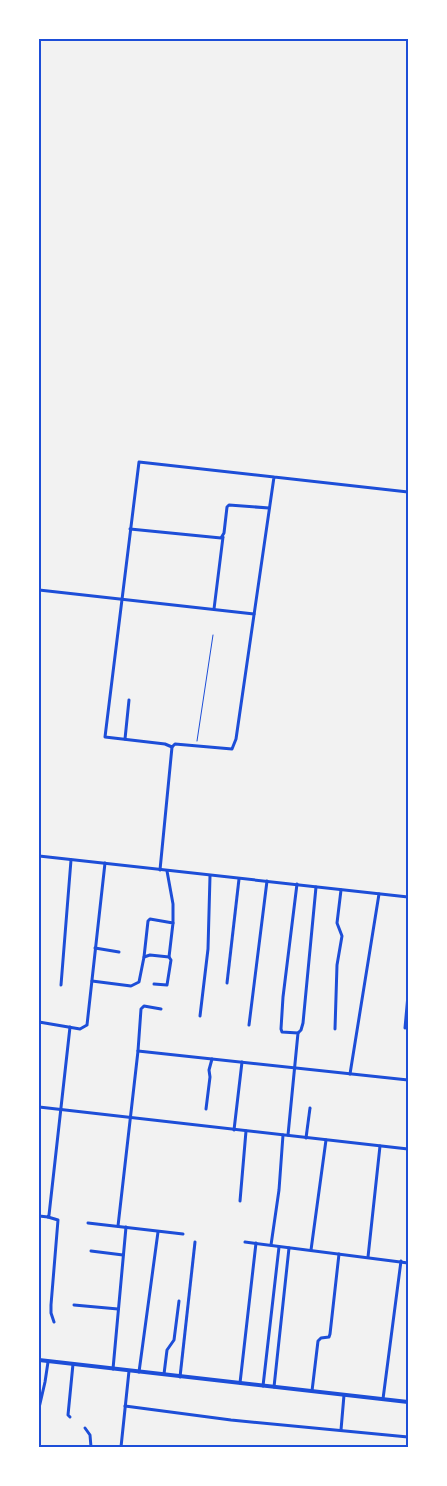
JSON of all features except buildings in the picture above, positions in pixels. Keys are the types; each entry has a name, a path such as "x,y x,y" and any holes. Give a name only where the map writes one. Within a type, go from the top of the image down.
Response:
{"street":[{"path":"172,747 166,744 105,737 139,462 408,492"},
{"path":"172,747 175,744 230,750 234,746 274,477"},
{"path":"214,609 227,507 229,505 269,508"},
{"path":"130,528 216,538 223,536"},
{"path":"39,590 254,614"},
{"path":"125,739 130,700"},
{"path":"160,870 172,747"},
{"path":"39,856 408,897"},
{"path":"60,985 71,860"},
{"path":"39,1022 80,1029 87,1025 106,864"},
{"path":"154,984 167,985 170,960 173,904 167,871"},
{"path":"200,1016 208,949 210,876"},
{"path":"227,983 239,879"},
{"path":"249,1025 267,881"},
{"path":"297,884 284,988 281,1029 282,1032 298,1033"},
{"path":"288,1135 298,1033 303,1022 316,887"},
{"path":"335,1029 337,965 342,936 337,923 341,890"},
{"path":"350,1074 379,894"},
{"path":"92,981 131,986 137,984 140,980 144,957 148,920 153,919 172,923"},
{"path":"95,948 119,952"},
{"path":"144,952 150,955 169,957"},
{"path":"144,957 150,955"},
{"path":"404,1028 408,995"},
{"path":"118,1226 142,1007 161,1009"},
{"path":"48,1217 70,1027"},
{"path":"138,1051 408,1080"},
{"path":"206,1109 210,1077 209,1070 212,1059"},
{"path":"234,1130 242,1062"},
{"path":"39,1107 408,1148"},
{"path":"306,1138 310,1108"},
{"path":"240,1201 246,1131"},
{"path":"271,1245 278,1199 283,1134"},
{"path":"311,1250 326,1140"},
{"path":"368,1257 380,1146"},
{"path":"39,1216 58,1220 51,1305 54,1322"},
{"path":"88,1223 183,1234"},
{"path":"113,1368 126,1227"},
{"path":"139,1372 158,1232"},
{"path":"180,1377 195,1242"},
{"path":"246,1242 408,1262"},
{"path":"240,1383 256,1243"},
{"path":"264,1386 279,1247"},
{"path":"274,1387 290,1248"},
{"path":"90,1251 123,1255"},
{"path":"312,1391 318,1340 329,1338 330,1334 339,1254"},
{"path":"383,1399 401,1261"},
{"path":"164,1375 167,1350 174,1342 179,1301"},
{"path":"74,1304 118,1309"},
{"path":"39,1360 408,1402"},
{"path":"39,1408 46,1382 48,1362"},
{"path":"70,1417 68,1415 73,1364"},
{"path":"121,1447 129,1371"},
{"path":"341,1430 344,1395"},
{"path":"125,1406 231,1420 408,1437"},
{"path":"85,1428 90,1435 91,1447"}],"path":[{"path":"196,747 213,635"}]}
